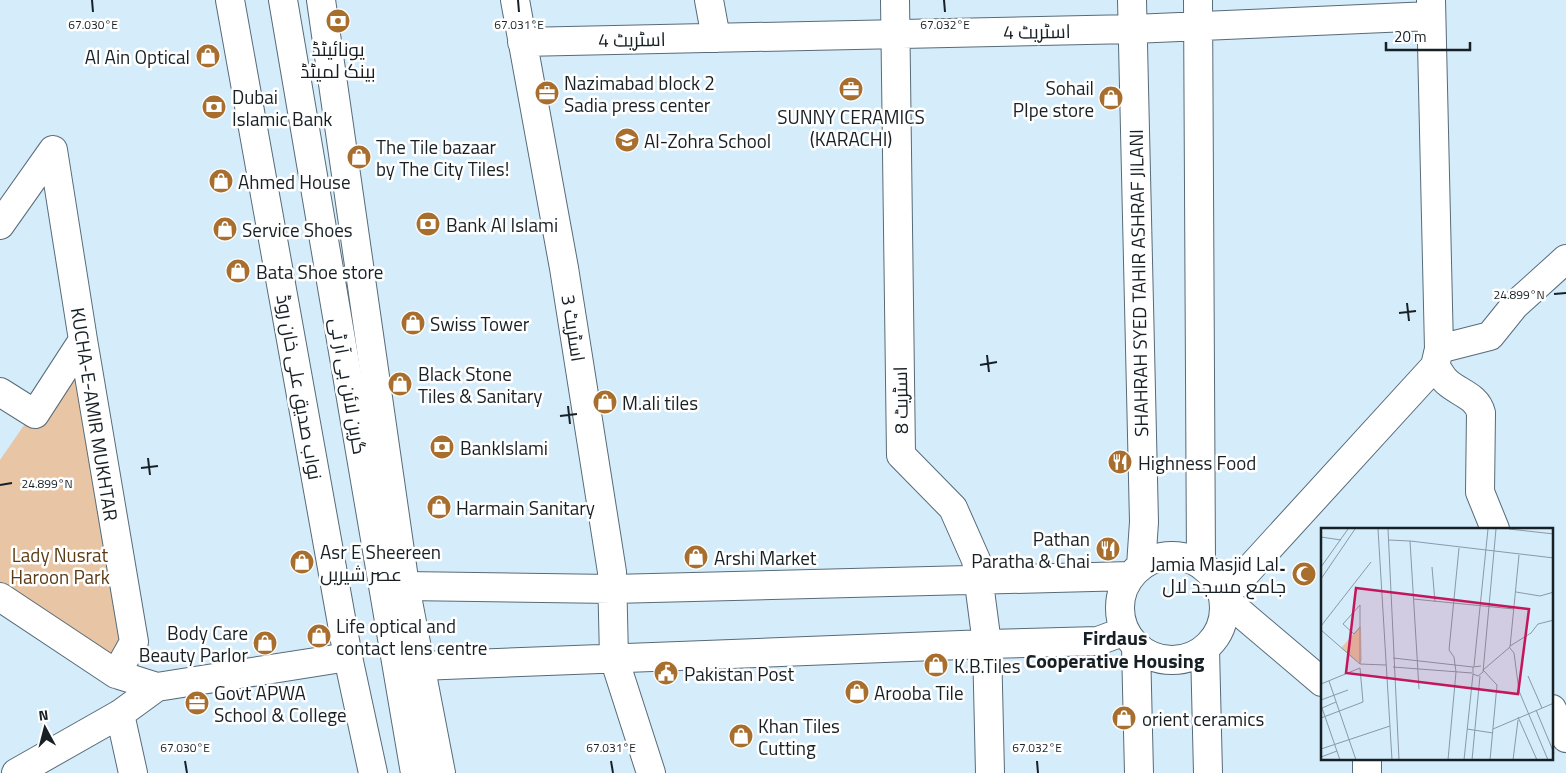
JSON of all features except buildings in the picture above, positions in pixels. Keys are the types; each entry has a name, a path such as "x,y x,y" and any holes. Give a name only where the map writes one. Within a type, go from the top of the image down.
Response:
{"street":[{"name":"نواب صدیق علی خان روڈ","path":"230,0 348,657 373,773"},
{"name":"گرین لائن بی آر ٹی","path":"283,0 415,773"},
{"path":"321,0 405,586 440,773"},
{"name":"اسٹریٹ 3","path":"515,0 564,268 612,572 614,658 650,773"},
{"path":"709,0 716,38"},
{"name":"اسٹریٹ 8","path":"895,0 901,455 953,508 976,560 987,644 990,773"},
{"name":"SHAHRAH SYED TAHIR ASHRAF JILANI","path":"1132,0 1144,522 1136,571"},
{"path":"1431,8 1437,358 1445,380 1476,400 1480,406 1480,492 1495,528"},
{"name":"اسٹریٹ 4","path":"522,42 1133,29 1198,13 1431,8"},
{"path":"1198,13 1201,564"},
{"name":"KUCHA-E-AMIR MUKHTAR","path":"0,225 53,150 134,642 116,674"},
{"path":"420,666 1130,639 1151,656 1168,660 1188,658 1205,649 1218,633 1224,616 1224,598 1437,358 1490,336 1515,305 1566,259"},
{"path":"0,392 35,414 83,340"},
{"path":"1139,773 1130,639 1120,610 1122,592 1136,571 1157,558 1175,556 1201,564 1214,577 1224,598 1321,681"},
{"path":"405,586 612,588 978,579 1136,571"},
{"path":"0,597 116,674 157,687 348,657"},
{"path":"1205,649 1208,773"},
{"path":"16,773 120,714 157,687"},
{"path":"1554,713 1566,738"},
{"path":"120,714 133,773"},
{"path":"1367,760 1367,773"}],"green space":[{"name":"Lady Nusrat Haroon Park","path":"83,340 134,642 116,674 0,597 0,460"}],"place":[{"name":"یونائیٹڈ بینک لمیٹڈ","path":"338,21"},
{"name":"Al Ain Optical","path":"208,56"},
{"name":"SUNNY CERAMICS (KARACHI)","path":"851,89"},
{"name":"Nazimabad block 2 Sadia press center","path":"547,93"},
{"name":"Sohail PIpe store","path":"1111,98"},
{"name":"Dubai Islamic Bank","path":"214,107"},
{"name":"Al-Zohra School","path":"627,140"},
{"name":"The Tile bazaar by The City Tiles!","path":"359,157"},
{"name":"Ahmed House","path":"221,181"},
{"name":"Bank Al Islami","path":"428,224"},
{"name":"Service Shoes","path":"225,229"},
{"name":"Bata Shoe store","path":"238,271"},
{"name":"Swiss Tower","path":"413,323"},
{"name":"Black Stone Tiles & Sanitary","path":"400,384"},
{"name":"M.ali tiles","path":"605,402"},
{"name":"BankIslami","path":"442,447"},
{"name":"Highness Food","path":"1120,462"},
{"name":"Harmain Sanitary","path":"439,507"},
{"name":"Pathan Paratha & Chai","path":"1108,549"},
{"name":"Arshi Market","path":"696,557"},
{"name":"Asr E Sheereen عصر شیریں","path":"302,562"},
{"name":"Jamia Masjid Lal۔ جامع مسجد لال","path":"1304,574"},
{"name":"Life optical and contact lens centre","path":"319,636"},
{"name":"Body Care Beauty Parlor","path":"265,643"},
{"name":"K.B.Tiles","path":"936,665"},
{"name":"Pakistan Post","path":"666,673"},
{"name":"Arooba Tile","path":"857,692"},
{"name":"Govt APWA School & College","path":"197,703"},
{"name":"orient ceramics","path":"1124,718"},
{"name":"Khan Tiles Cutting","path":"741,736"}],"district":[{"name":"Firdaus Cooperative Housing","path":"1115,648"}]}
